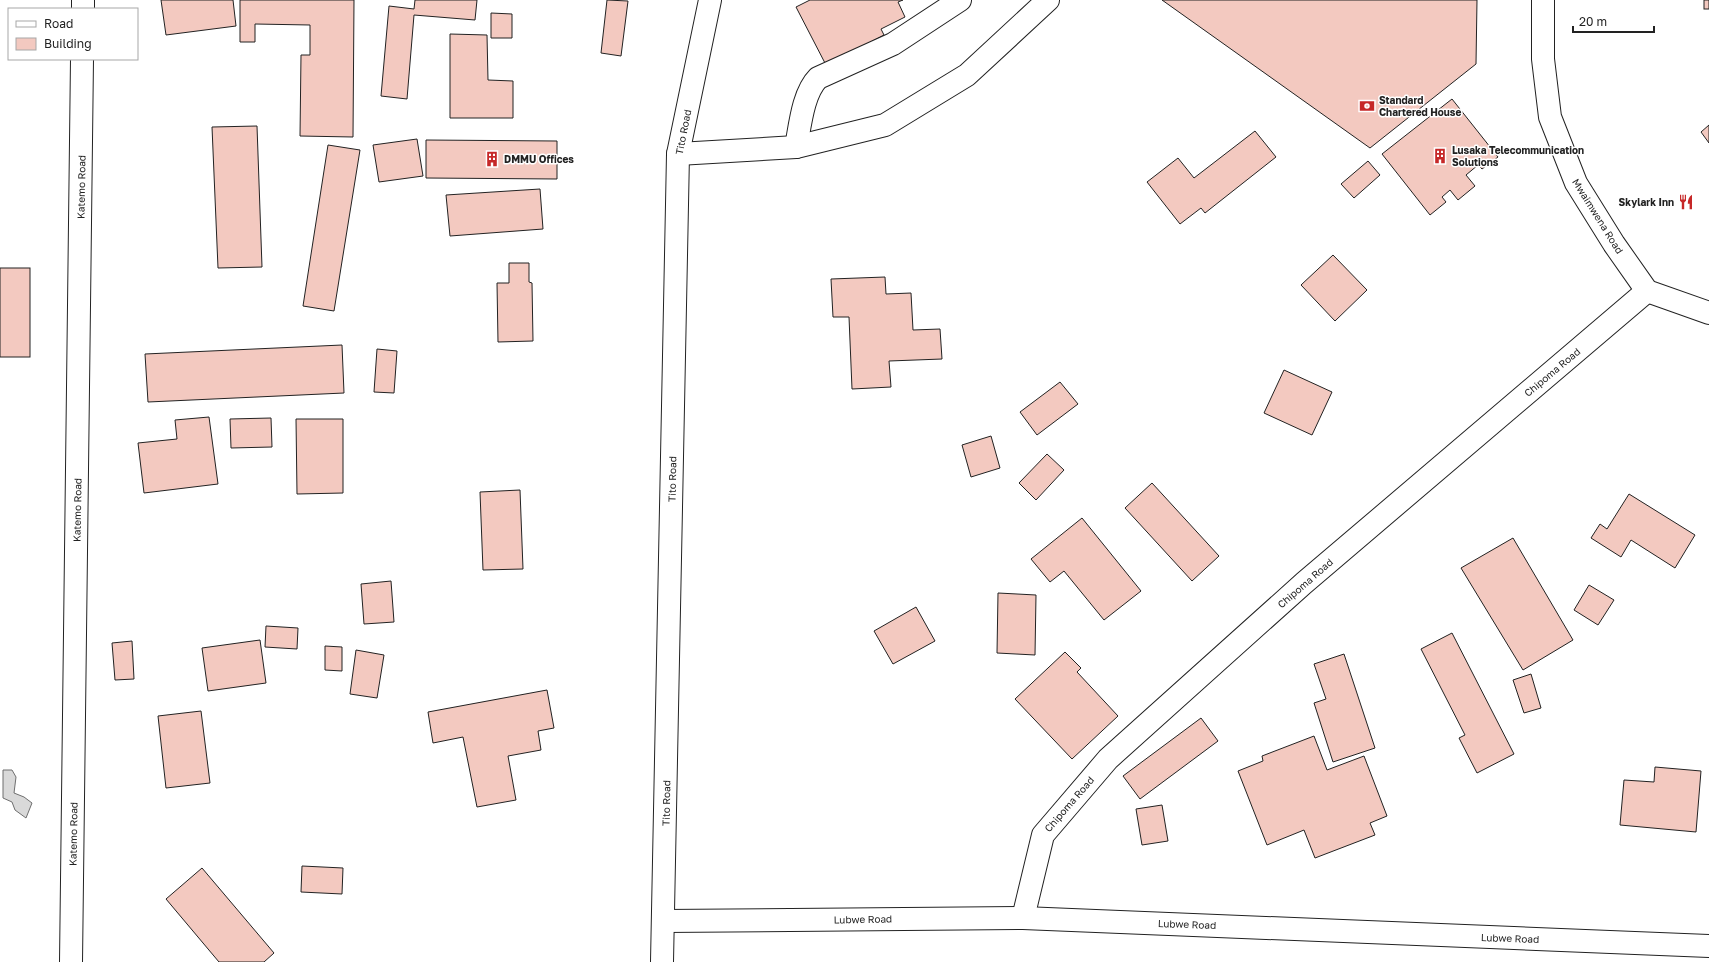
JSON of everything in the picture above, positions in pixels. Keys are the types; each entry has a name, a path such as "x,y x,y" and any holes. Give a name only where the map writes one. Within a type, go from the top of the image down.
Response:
{"street":[{"name":"Tito Road","path":"662,962 678,154 710,0"},
{"path":"796,147 808,93 818,78 894,44 960,0"},
{"path":"678,154 796,147 885,125 967,75 1048,0"},
{"name":"Mwaimwena Road","path":"1543,0 1543,59 1550,117 1576,183 1614,244 1647,291"},
{"name":"Katemo Road","path":"71,962 82,60"},
{"path":"1647,291 1709,313"},
{"name":"Chipoma Road","path":"1023,918 1043,835 1108,759 1304,583 1647,291"},
{"name":"Lubwe Road","path":"664,921 1023,918 1709,946"}],"shaded area":[{"path":"3,770 12,770 16,777 14,793 24,797 32,803 26,818 15,810 12,802 3,798"}],"building":[{"path":"161,0 233,0 236,26 166,35"},
{"path":"240,0 354,0 353,137 300,136 301,55 310,55 310,25 255,24 255,42 240,42"},
{"path":"415,0 477,0 475,20 414,15 407,99 381,96 389,6 414,9"},
{"path":"607,0 628,1 621,56 601,53"},
{"path":"810,0 903,0 898,2 905,17 881,29 884,35 826,65 796,7"},
{"name":"Standard Chartered House","path":"1162,0 1477,0 1476,64 1370,148"},
{"path":"1704,0 1709,0 1709,9 1704,9"},
{"path":"491,13 512,14 512,38 491,38"},
{"path":"450,34 487,35 488,80 513,81 513,118 450,118"},
{"name":"Lusaka Telecommunication Solutions","path":"1452,99 1498,157 1482,169 1478,165 1466,175 1475,186 1458,200 1450,190 1442,197 1446,202 1430,215 1382,154"},
{"path":"1709,125 1709,143 1701,132"},
{"path":"257,126 262,267 218,268 212,127"},
{"path":"1255,131 1276,157 1205,213 1201,208 1180,224 1147,182 1178,158 1194,178"},
{"path":"417,139 423,176 379,182 373,145"},
{"name":"DMMU Offices","path":"426,140 557,141 557,179 426,178"},
{"path":"328,145 360,150 334,311 303,306"},
{"path":"1368,161 1380,175 1354,198 1341,184"},
{"path":"540,189 543,229 450,236 446,195"},
{"path":"1333,255 1367,290 1335,321 1301,285"},
{"path":"509,263 529,263 529,282 532,283 533,341 498,342 497,283 509,283"},
{"path":"0,268 30,268 30,357 0,357"},
{"path":"885,277 886,294 911,293 913,330 940,329 942,359 889,361 891,387 852,389 849,317 833,317 831,279"},
{"path":"342,345 344,393 148,402 145,354"},
{"path":"377,349 397,351 394,393 374,392"},
{"path":"1284,370 1332,392 1312,435 1264,413"},
{"path":"1060,382 1078,404 1037,435 1020,412"},
{"path":"209,417 218,484 144,493 138,443 177,439 175,420"},
{"path":"271,418 272,447 231,448 230,419"},
{"path":"296,419 343,419 343,493 297,494"},
{"path":"991,436 1000,468 971,477 962,445"},
{"path":"1047,454 1064,470 1036,500 1019,483"},
{"path":"1152,483 1219,556 1192,581 1125,508"},
{"path":"520,490 523,569 483,570 480,492"},
{"path":"1629,494 1695,535 1675,568 1631,540 1621,557 1591,538 1600,524 1607,529"},
{"path":"1082,518 1141,591 1104,620 1064,571 1050,582 1031,559"},
{"path":"1513,538 1573,640 1523,670 1461,568"},
{"path":"391,581 394,622 364,624 361,584"},
{"path":"1589,585 1614,600 1598,625 1574,610"},
{"path":"998,593 1036,595 1035,655 997,653"},
{"path":"916,607 935,641 893,664 874,631"},
{"path":"266,626 298,628 297,649 265,647"},
{"path":"1452,633 1514,754 1477,773 1459,738 1465,735 1421,649"},
{"path":"260,640 266,683 208,691 202,648"},
{"path":"132,641 134,679 115,680 112,643"},
{"path":"325,646 342,647 342,671 325,670"},
{"path":"356,650 384,655 377,698 350,694"},
{"path":"1065,652 1081,668 1077,672 1118,716 1072,759 1015,699"},
{"path":"1344,654 1375,748 1333,762 1314,703 1326,699 1314,664"},
{"path":"1531,674 1541,708 1524,713 1513,680"},
{"path":"547,690 554,728 538,731 541,750 508,756 516,800 477,807 463,737 433,743 428,712"},
{"path":"201,711 210,783 166,788 158,716"},
{"path":"1201,718 1218,741 1140,799 1123,776"},
{"path":"1314,736 1327,770 1364,756 1387,816 1370,823 1375,835 1315,858 1304,830 1267,845 1238,771 1263,761 1262,756"},
{"path":"1655,767 1701,771 1696,832 1620,825 1624,780 1654,782"},
{"path":"1162,805 1168,841 1142,845 1136,809"},
{"path":"302,866 343,868 342,894 301,892"},
{"path":"202,868 274,953 264,962 219,962 166,899"}],"place":[{"name":"Standard Chartered House","path":"1367,106"},
{"name":"Lusaka Telecommunication Solutions","path":"1440,156"},
{"name":"DMMU Offices","path":"492,159"},
{"name":"Skylark Inn","path":"1686,202"}]}
